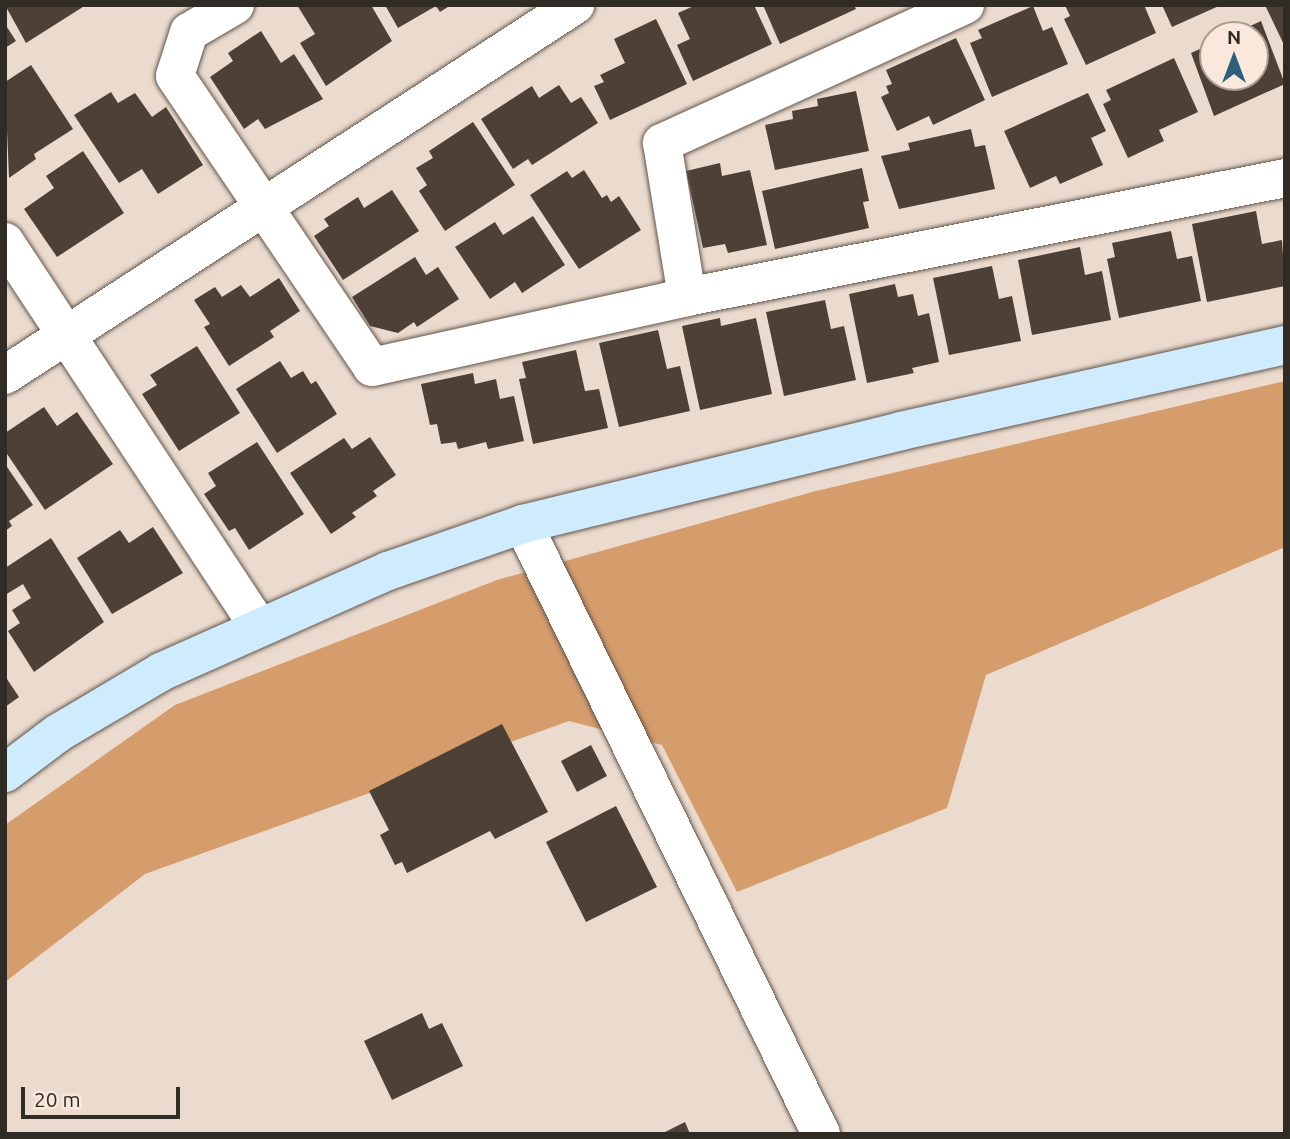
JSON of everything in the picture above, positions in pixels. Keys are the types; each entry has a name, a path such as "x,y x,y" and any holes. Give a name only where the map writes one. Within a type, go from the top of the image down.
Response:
{"street":[{"path":"235,5 189,32 175,76 372,367 687,297 1285,178"},
{"path":"5,375 575,5"},
{"path":"687,297 662,143 965,5"},
{"path":"5,242 258,626"},
{"path":"5,773 58,733 161,672 258,626 388,571 523,524 901,431 1285,345"},
{"path":"523,524 821,1134"}],"shaded area":[{"path":"1285,381 1285,547 986,675 947,808 737,892 662,745 569,721 145,874 5,982 5,825 175,705 497,580 816,491"}],"building":[{"path":"5,5 86,5 26,43"},
{"path":"297,5 371,5 392,41 326,86 300,43 315,34"},
{"path":"385,5 451,5 440,12 436,6 398,28"},
{"path":"696,5 754,5 772,44 693,81 677,45 690,39 678,13"},
{"path":"763,5 854,5 856,9 780,44"},
{"path":"1065,5 1144,5 1156,33 1086,65 1064,19 1070,16"},
{"path":"1162,5 1221,5 1172,27"},
{"path":"1265,5 1285,5 1285,47"},
{"path":"1033,6 1043,31 1052,27 1068,64 992,97 970,43 982,38 978,30"},
{"path":"656,19 687,84 610,120 594,86 604,82 600,75 625,63 614,39"},
{"path":"5,24 16,41 5,48"},
{"path":"261,31 281,63 294,54 323,99 265,129 258,119 244,129 210,77 233,61 228,53"},
{"path":"956,38 985,100 933,125 929,116 897,131 881,97 889,93 886,86 892,84 886,70"},
{"path":"1269,42 1285,84 1214,116 1205,91 1269,91"},
{"path":"1199,49 1199,75 1191,53"},
{"path":"1174,58 1198,112 1159,130 1164,141 1128,158 1103,104 1111,100 1106,90"},
{"path":"31,65 73,129 34,154 36,159 9,178 5,82"},
{"path":"559,85 571,103 581,97 598,123 532,165 528,159 513,169 481,119 532,86 539,98"},
{"path":"856,91 869,151 775,170 765,125 793,119 792,111 818,106 817,99"},
{"path":"111,92 118,103 135,93 152,117 166,107 203,165 158,194 142,169 119,183 74,115"},
{"path":"1088,93 1106,131 1091,138 1103,165 1060,184 1056,176 1030,188 1004,131"},
{"path":"473,122 515,185 445,231 419,191 427,185 416,168 433,158 429,151"},
{"path":"971,129 975,147 985,145 995,189 899,209 881,156 910,150 908,143"},
{"path":"83,151 124,213 57,257 24,209 54,188 46,176"},
{"path":"720,163 722,176 750,170 767,245 728,253 725,244 703,248 686,171"},
{"path":"862,168 869,201 863,202 869,228 775,249 762,191"},
{"path":"584,170 602,198 607,195 611,202 619,196 641,230 579,269 530,195 567,171 572,178"},
{"path":"392,190 419,231 343,280 314,236 329,226 324,219 358,197 364,208"},
{"path":"1256,211 1262,244 1282,240 1285,286 1207,302 1192,224"},
{"path":"533,216 565,265 522,293 515,282 490,299 455,247 495,222 503,235"},
{"path":"1171,231 1177,259 1192,256 1201,301 1119,318 1107,259 1115,257 1112,243"},
{"path":"1080,247 1085,275 1102,271 1111,320 1032,335 1018,260"},
{"path":"415,257 426,275 438,267 459,299 417,327 414,322 398,333 370,326 352,297"},
{"path":"992,266 999,299 1012,296 1021,341 949,355 933,278"},
{"path":"279,278 300,311 270,331 274,337 229,366 204,327 210,324 194,300 215,287 222,297 241,285 250,297"},
{"path":"895,284 898,297 913,294 918,316 929,313 939,362 912,368 914,373 867,383 849,294"},
{"path":"825,300 831,329 844,326 856,380 784,396 766,312"},
{"path":"720,318 721,326 756,318 772,394 700,410 682,326"},
{"path":"658,330 667,369 680,366 690,411 619,427 599,343"},
{"path":"197,346 240,413 179,451 142,394 157,385 150,375"},
{"path":"576,350 585,391 599,389 608,428 533,444 519,379 526,378 522,362"},
{"path":"280,361 291,378 303,371 311,384 316,381 337,414 277,453 236,389"},
{"path":"473,373 475,384 496,379 500,399 514,396 524,441 488,449 486,442 458,449 456,442 441,444 437,424 430,425 421,384"},
{"path":"44,407 57,426 77,412 113,464 45,510 5,451 5,433"},
{"path":"370,437 396,475 373,491 377,496 352,513 356,517 331,534 290,473 344,438 352,449"},
{"path":"257,442 304,514 249,550 235,528 229,531 204,494 216,486 208,473"},
{"path":"5,464 33,505 9,521 12,526 5,531"},
{"path":"153,527 183,573 112,614 77,558 120,530 129,543"},
{"path":"51,538 104,622 34,672 8,631 20,623 12,610 31,598 23,584 5,595 5,568"},
{"path":"5,676 19,697 5,707"},
{"path":"502,724 548,812 495,839 490,831 407,873 402,862 395,865 380,835 389,830 369,791"},
{"path":"591,745 607,776 577,792 561,761"},
{"path":"616,806 657,887 586,922 546,842"},
{"path":"422,1013 429,1029 442,1023 463,1066 392,1100 364,1041"},
{"path":"685,1122 690,1134 661,1134"}]}
